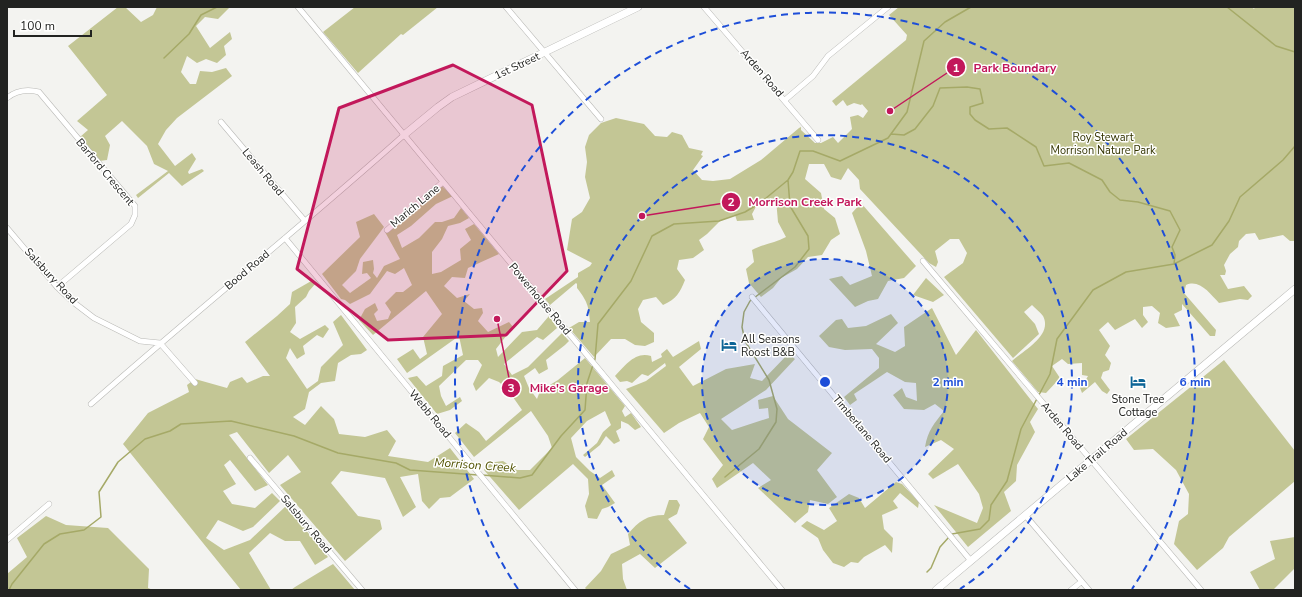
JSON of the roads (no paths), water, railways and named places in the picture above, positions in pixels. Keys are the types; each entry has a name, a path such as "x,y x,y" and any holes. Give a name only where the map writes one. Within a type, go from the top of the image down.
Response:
{"street":[{"name":"Powerhouse Road","path":"298,7 782,590"},
{"path":"506,7 601,119"},
{"name":"1st Street","path":"404,135 438,106 452,97 638,7"},
{"name":"Arden Road","path":"704,7 818,140"},
{"path":"785,100 813,76 828,56 888,7"},
{"name":"Barford Crescent","path":"7,98 19,91 29,90 39,92 135,206 135,215 131,224 57,287"},
{"name":"Leash Road","path":"221,122 305,221"},
{"name":"Bood Road","path":"91,404 160,343 305,221 404,135"},
{"name":"Marich Lane","path":"387,230 443,182"},
{"name":"Salsbury Road","path":"7,228 57,287 73,302 94,318 140,341 160,343"},
{"name":"Webb Road","path":"285,238 575,590"},
{"name":"Arden Road","path":"923,261 1201,590"},
{"name":"Lake Trail Road","path":"936,590 1295,289"},
{"name":"Timberlane Road","path":"752,297 971,560"},
{"path":"160,343 195,383"},
{"name":"Salsbury Road","path":"250,458 362,590"},
{"path":"7,540 49,504"},
{"path":"1025,515 1089,590"},
{"path":"1071,590 1081,582"}],"waterway":[{"path":"164,58 189,34 201,15 217,7"},
{"name":"Morrison Creek","path":"482,475 520,478 532,475 561,436 585,410 587,383 595,359 598,324 631,281 652,236 674,224 719,221 745,212 760,203 788,180 793,172 800,151 813,151 840,161 888,138 907,112 924,41 945,22 971,7"},
{"path":"1227,7 1276,46 1295,52"},
{"path":"891,134 904,135 915,129 933,106 940,88 967,87 980,89 983,103 970,107 970,114 975,120 989,129 1007,128 1036,147 1044,166 1069,163 1102,180 1110,192 1120,200 1138,202 1170,211 1180,230 1172,247 1175,255 1174,264"},
{"path":"952,534 980,529 989,520 991,505 1007,481 1021,429 1050,374 1057,339 1093,290 1126,272 1174,264 1212,245 1229,221 1240,197 1283,160 1295,146"},
{"path":"725,477 759,449 776,422 777,409 769,380 745,341 742,327 744,312 750,301 795,267 809,249 808,236 790,206 788,180"},
{"name":"Morrison Creek","path":"9,590 12,584 44,544 60,534 84,530 101,517 99,492 118,462 145,439 170,431 181,424 231,421 294,436 338,453 396,463 410,470 478,475"},
{"path":"927,572 931,568 940,547 949,537"}],"place":[{"name":"Park Boundary","path":"890,111"},
{"name":"Morrison Creek Park","path":"642,216"},
{"name":"Mike's Garage","path":"497,319"},
{"name":"All Seasons Roost B&B","path":"729,345"},
{"name":"Stone Tree Cottage","path":"1138,382"}],"park label":[{"name":"Roy Stewart Morrison Nature Park","path":"1103,143"}]}
